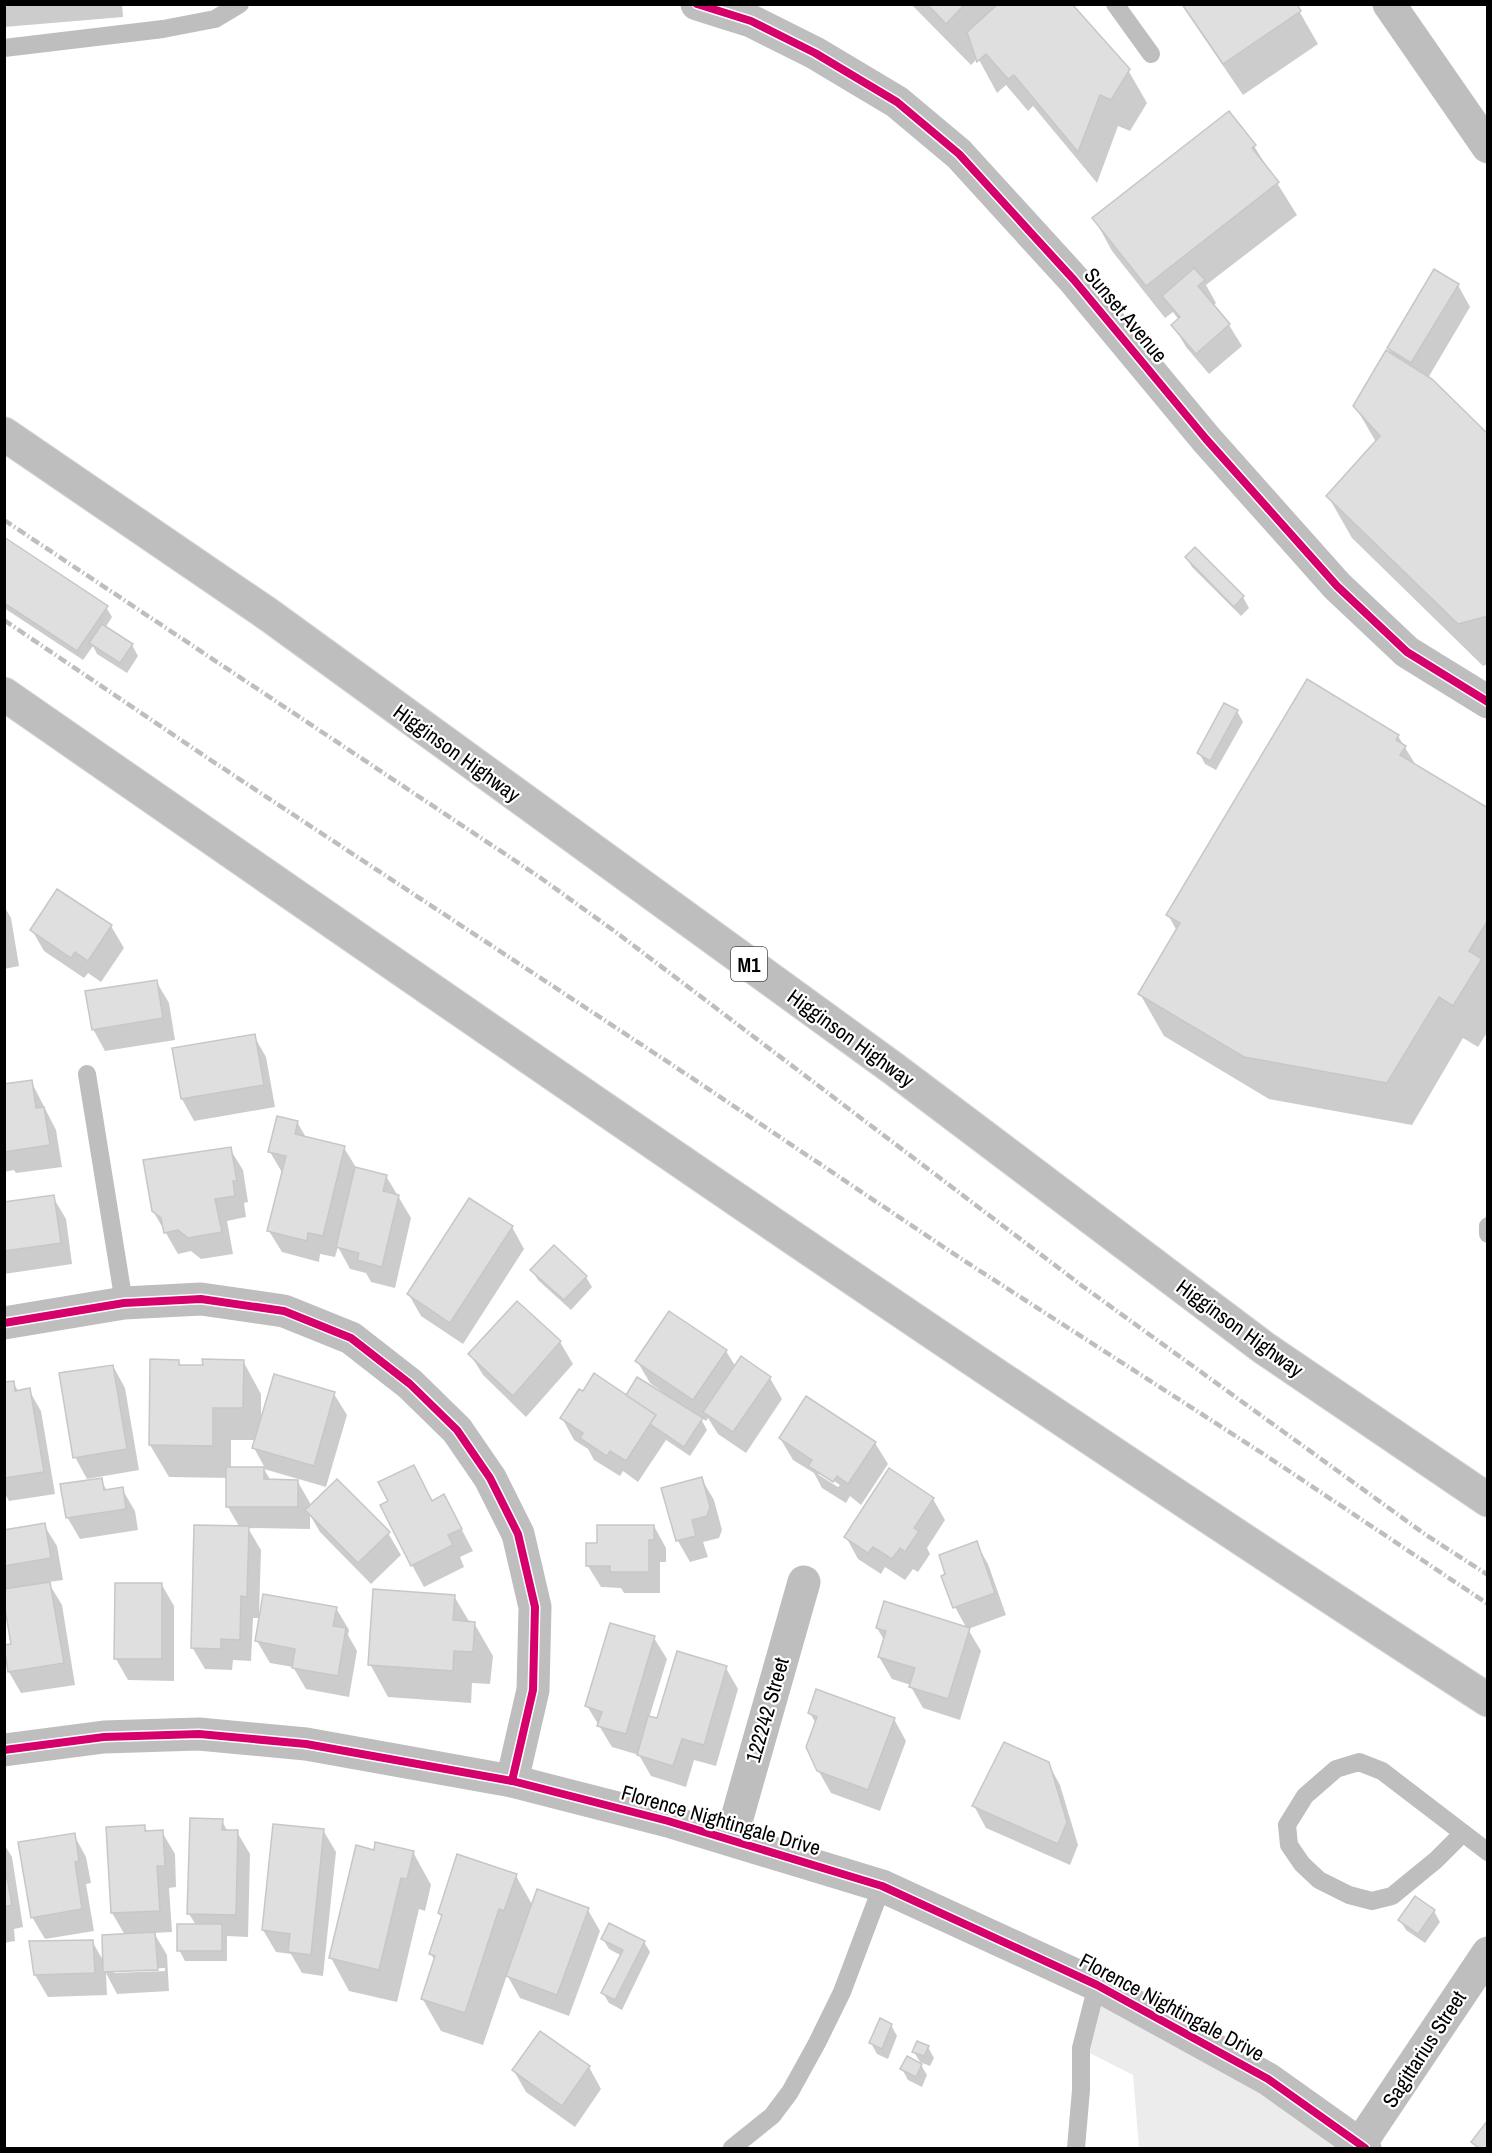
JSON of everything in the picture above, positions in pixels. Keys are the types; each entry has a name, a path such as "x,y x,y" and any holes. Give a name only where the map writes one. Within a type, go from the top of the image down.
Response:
{"main road":[{"name":"Sunset Avenue","path":"697,4 751,21 815,53 897,102 959,154 1074,279 1206,439 1337,586 1407,652 1488,702"},
{"path":"1389,4 1488,147"},
{"name":"Higginson Highway","path":"4,434 269,615 894,1069 1264,1348 1488,1500"},
{"path":"4,693 391,963 931,1334 1488,1700"},
{"path":"4,1323 124,1303 201,1299 284,1311 351,1338 410,1384 457,1430 490,1478 518,1534 535,1607 533,1690 512,1781"},
{"name":"122242 Street","path":"731,1839 804,1582"},
{"name":"Florence Nightingale Drive","path":"4,1750 104,1737 199,1734 306,1744 512,1781 731,1839 882,1886 1097,1985 1268,2079 1363,2146"},
{"name":"Sagittarius Street","path":"1363,2146 1488,1953"}],"lane":[{"path":"4,48 215,20 240,4"},
{"path":"1115,4 1151,54"},
{"path":"87,1074 124,1303"},
{"path":"1488,1226 1488,1234"},
{"path":"1462,1834 1436,1860 1392,1896 1372,1901 1349,1895 1319,1880 1302,1864 1288,1845 1287,1825 1305,1796 1336,1769 1359,1762 1382,1771 1488,1852"},
{"path":"732,2148 772,2116 790,2092 842,1992 882,1886"},
{"path":"1076,2148 1082,2090 1081,2048 1097,1985"}],"shaded area":[{"path":"1097,1984 1363,2148 1139,2148 1133,2075 1082,2049"}],"building":[{"path":"927,4 965,4 946,24"},
{"path":"998,4 1072,4 1130,69 1111,100 1100,95 1078,152 1014,75 1008,79 986,54 977,62 967,32"},
{"path":"1182,4 1297,4 1301,11 1223,64"},
{"path":"1229,111 1256,145 1252,148 1279,182 1146,286 1092,218"},
{"path":"1194,268 1205,280 1198,286 1230,324 1196,354 1171,325 1180,317 1162,296"},
{"path":"1434,269 1459,284 1411,363 1387,348"},
{"path":"1386,350 1432,379 1488,434 1488,616 1458,624 1326,496 1380,436 1353,406"},
{"path":"4,537 108,606 77,651 4,603"},
{"path":"1195,547 1244,596 1234,607 1185,557"},
{"path":"102,624 133,644 120,663 89,643"},
{"path":"1307,679 1399,735 1396,740 1406,746 1400,755 1488,808 1488,920 1469,951 1482,959 1453,1006 1439,997 1387,1083 1244,1057 1138,994 1180,923 1166,915"},
{"path":"1224,703 1238,710 1210,761 1197,753"},
{"path":"57,889 112,925 88,961 75,952 71,958 30,930"},
{"path":"157,980 163,1018 92,1030 85,991"},
{"path":"255,1034 264,1085 181,1099 172,1048"},
{"path":"32,1080 36,1108 44,1107 50,1145 4,1152 4,1084"},
{"path":"277,1116 298,1121 295,1134 345,1146 323,1236 308,1233 307,1241 267,1231 286,1156 268,1152"},
{"path":"231,1147 237,1181 233,1181 235,1196 215,1199 222,1232 188,1238 178,1230 164,1233 161,1218 152,1211 143,1160"},
{"path":"355,1167 387,1175 383,1191 399,1195 382,1267 357,1260 359,1253 336,1247"},
{"path":"54,1195 61,1243 4,1251 4,1202"},
{"path":"469,1198 513,1226 450,1323 407,1294"},
{"path":"554,1245 587,1276 564,1300 530,1270"},
{"path":"517,1301 561,1341 513,1396 468,1354"},
{"path":"669,1311 727,1350 693,1400 635,1361"},
{"path":"741,1356 771,1377 733,1432 703,1412"},
{"path":"150,1359 179,1360 179,1365 203,1365 202,1359 244,1360 243,1408 213,1408 213,1446 149,1445"},
{"path":"113,1365 127,1449 73,1458 59,1373"},
{"path":"594,1373 656,1415 626,1461 610,1451 607,1456 580,1438 583,1433 560,1418 579,1389 583,1391"},
{"path":"274,1374 335,1392 314,1466 252,1448"},
{"path":"637,1377 703,1418 684,1447 650,1424 656,1415 626,1395"},
{"path":"14,1381 15,1391 30,1388 44,1472 4,1478 4,1382"},
{"path":"806,1396 876,1442 848,1484 837,1476 833,1482 808,1466 812,1460 779,1438"},
{"path":"414,1465 432,1501 444,1494 462,1529 448,1535 453,1545 411,1566 380,1505 388,1501 378,1482"},
{"path":"226,1467 264,1467 264,1479 298,1480 298,1507 226,1507"},
{"path":"889,1468 934,1498 914,1528 919,1531 905,1552 900,1548 892,1559 873,1547 868,1553 844,1537"},
{"path":"702,1477 710,1507 707,1516 692,1520 696,1536 676,1541 661,1488"},
{"path":"102,1478 104,1490 123,1487 126,1509 66,1518 60,1484"},
{"path":"337,1479 390,1532 358,1563 305,1510"},
{"path":"45,1523 51,1558 4,1566 4,1530"},
{"path":"194,1525 249,1526 247,1597 241,1596 240,1640 221,1639 221,1649 191,1648"},
{"path":"597,1525 654,1525 654,1540 649,1540 649,1572 610,1572 610,1566 586,1566 586,1543 597,1543"},
{"path":"977,1541 995,1593 953,1608 941,1576 945,1574 939,1555"},
{"path":"50,1582 64,1663 8,1672 4,1645 11,1644 4,1589"},
{"path":"115,1583 162,1583 162,1659 114,1659"},
{"path":"373,1589 455,1595 453,1620 475,1622 473,1652 454,1651 453,1671 368,1665"},
{"path":"263,1594 337,1607 333,1626 346,1628 338,1676 292,1668 295,1649 255,1641"},
{"path":"884,1601 970,1628 948,1699 909,1687 915,1668 878,1657 886,1631 876,1628"},
{"path":"610,1623 655,1636 626,1734 597,1726 602,1712 585,1706"},
{"path":"677,1651 727,1666 704,1745 682,1739 673,1766 637,1755 648,1716 657,1718"},
{"path":"816,1689 895,1718 868,1790 817,1771 806,1747 817,1717 808,1713"},
{"path":"1004,1742 1049,1762 1067,1822 1058,1844 972,1806"},
{"path":"190,1818 223,1819 222,1830 238,1830 236,1915 187,1914"},
{"path":"273,1824 324,1829 311,1955 288,1952 290,1934 262,1930"},
{"path":"145,1825 145,1831 163,1830 165,1866 157,1866 160,1911 111,1913 106,1827"},
{"path":"75,1833 79,1861 75,1862 82,1909 31,1918 18,1842"},
{"path":"375,1842 414,1851 407,1879 401,1878 379,1970 329,1958 356,1845 374,1850"},
{"path":"457,1854 517,1874 504,1911 499,1909 465,2013 421,1999 435,1956 429,1954 442,1915 438,1913"},
{"path":"4,1861 12,1905 4,1907"},
{"path":"537,1889 589,1908 557,1995 506,1976"},
{"path":"1415,1896 1435,1910 1418,1934 1398,1920"},
{"path":"609,1923 645,1941 615,2000 601,1993 623,1950 601,1939"},
{"path":"177,1924 222,1924 222,1951 177,1951"},
{"path":"155,1932 158,1970 103,1972 102,1935"},
{"path":"93,1940 95,1973 34,1975 29,1941"},
{"path":"880,2018 892,2024 882,2049 869,2043"},
{"path":"540,2031 590,2066 562,2106 512,2070"},
{"path":"917,2041 929,2046 924,2056 912,2052"},
{"path":"907,2056 922,2064 916,2077 900,2069"},
{"path":"1488,2120 1488,2148 1479,2148 1471,2142"}],"railway":[{"path":"4,520 538,876 617,933 1081,1285 1426,1535 1488,1575"},
{"path":"4,620 209,759 960,1258 1265,1455 1488,1604"}],"cycle path":[{"path":"697,4 751,21 815,53 897,102 959,154 1074,280 1206,439 1337,586 1407,652 1488,702"},
{"path":"4,1323 124,1303 201,1299 284,1311 351,1338 410,1384 457,1430 490,1478 518,1534 535,1607 533,1690 512,1781"},
{"path":"4,1750 104,1737 199,1734 306,1744 512,1781 668,1821 882,1886 1097,1985 1268,2079 1365,2148"}]}
